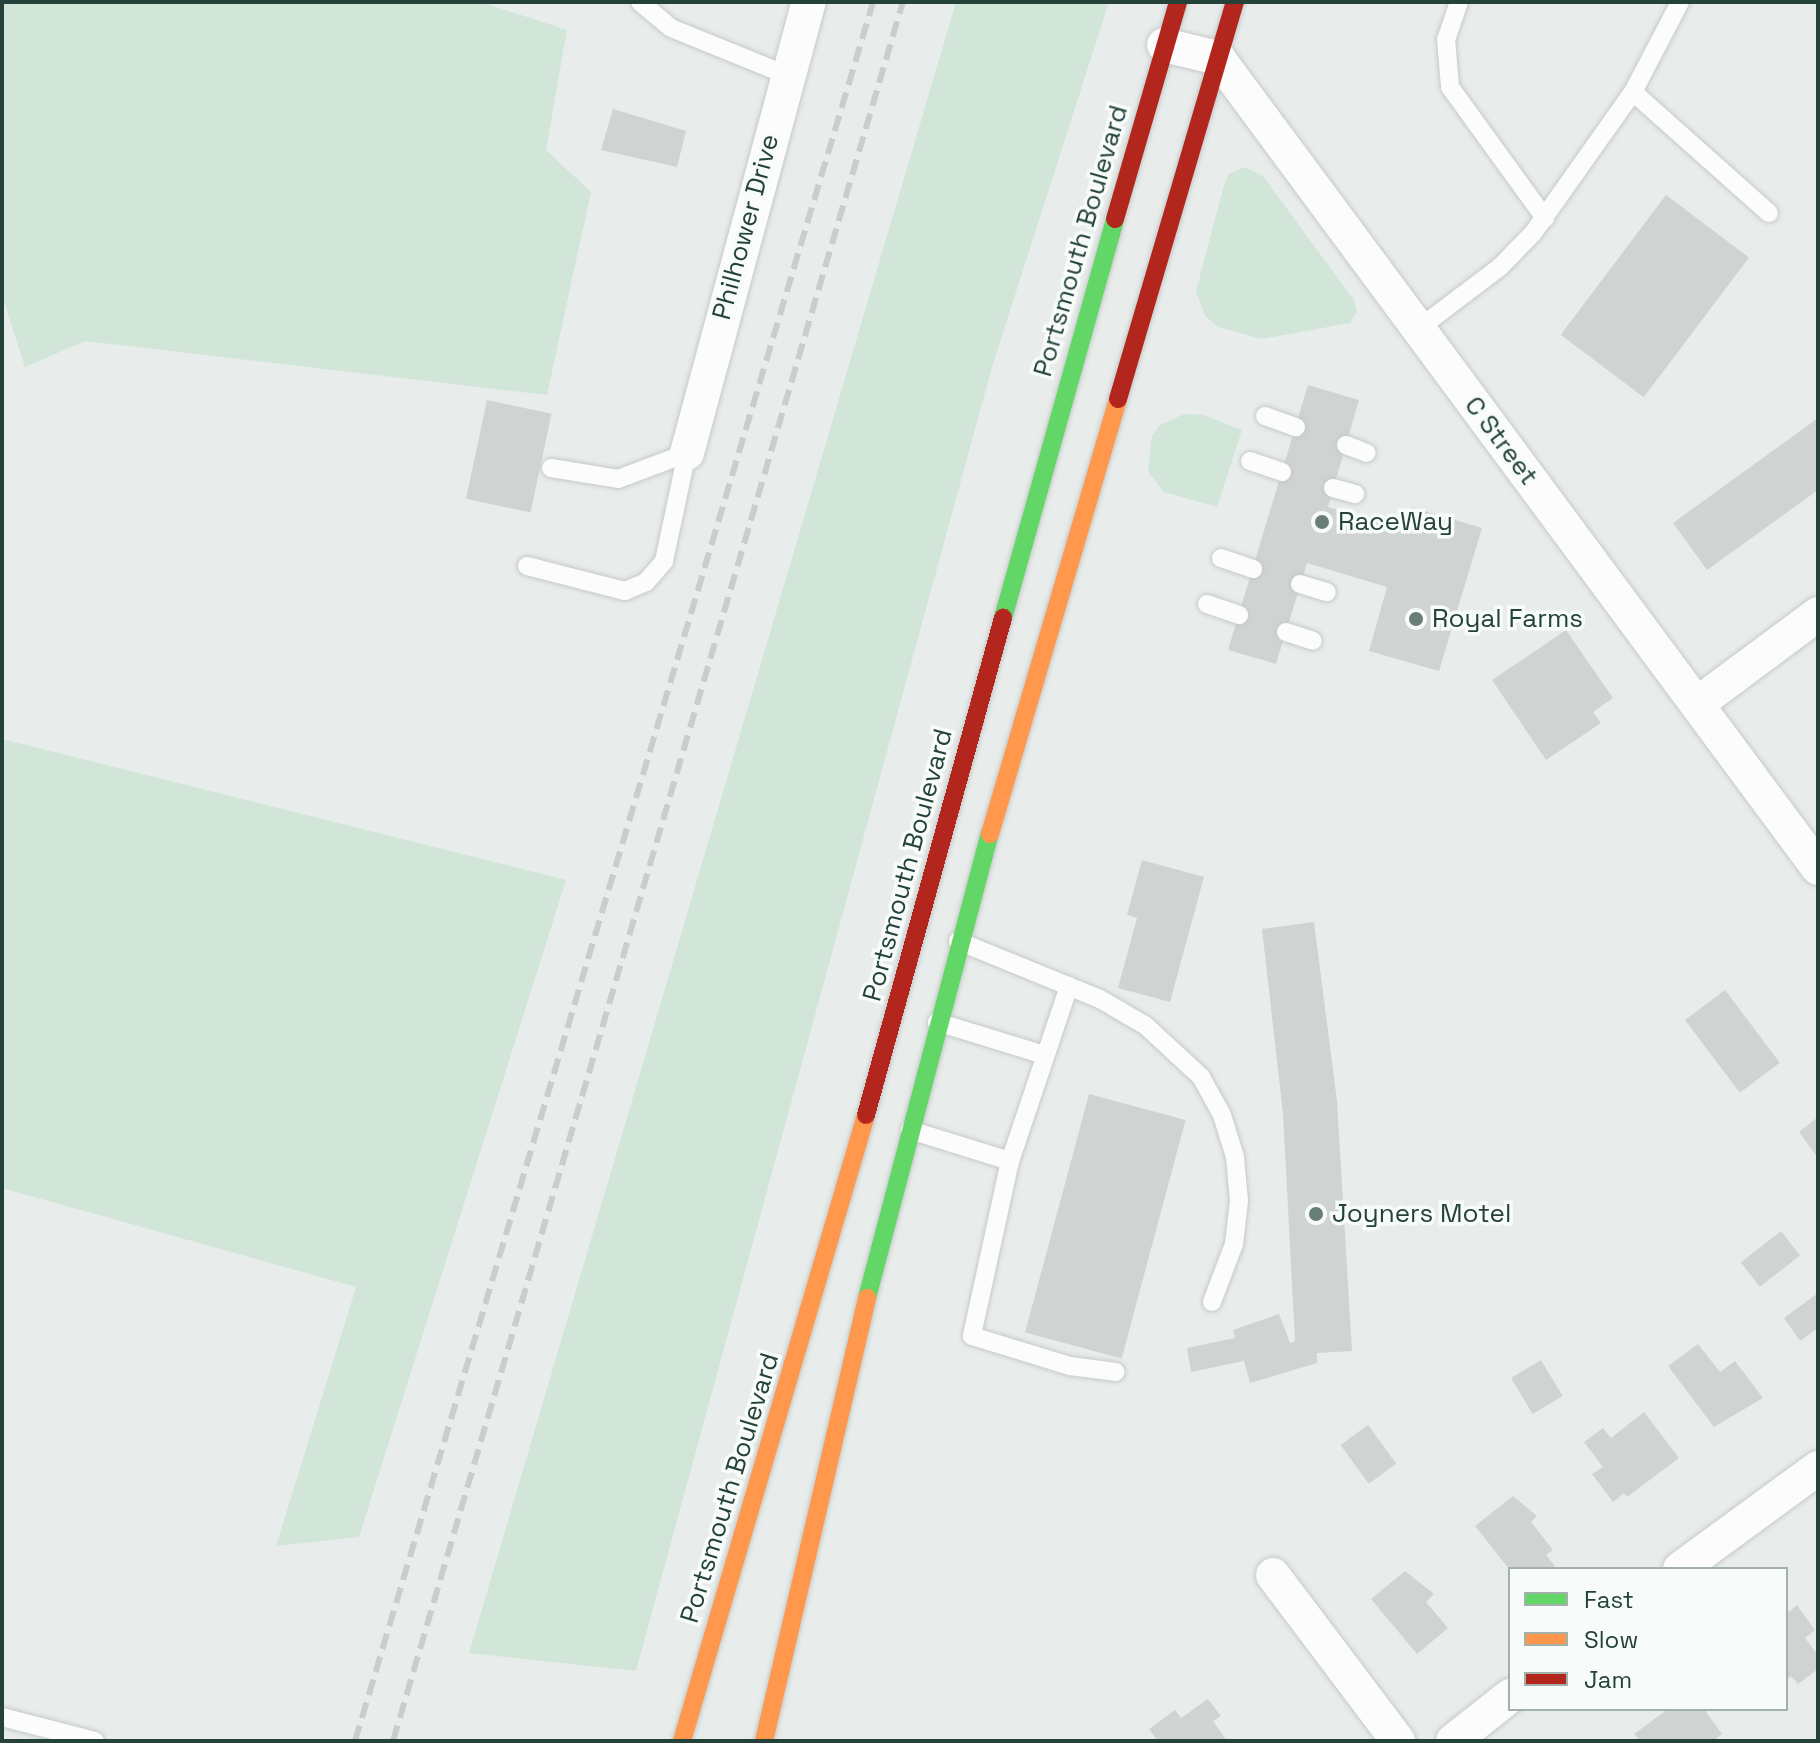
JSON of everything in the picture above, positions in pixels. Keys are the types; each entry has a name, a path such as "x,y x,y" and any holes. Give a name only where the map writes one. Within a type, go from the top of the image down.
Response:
{"main road":[{"name":"Portsmouth Boulevard","path":"682,1741 834,1232 1178,2"},
{"path":"764,1741 958,941 1235,2"}],"street":[{"name":"Philhower Drive","path":"687,453 809,2"},
{"path":"1164,45 1218,58"},
{"name":"C Street","path":"1218,58 1818,868"},
{"path":"1697,704 1818,614"},
{"path":"1683,1567 1818,1468"},
{"path":"1273,1575 1398,1741"},
{"path":"1453,1741 1508,1698"}],"lane":[{"path":"640,2 671,28 787,75"},
{"path":"1459,2 1446,39 1450,87 1545,218"},
{"path":"1418,329 1500,267 1545,218 1633,92 1680,2"},
{"path":"1633,92 1769,213"},
{"path":"1265,416 1296,427"},
{"path":"1346,445 1367,453"},
{"path":"551,468 618,479 687,453"},
{"path":"527,566 625,591 646,582 664,561 687,453"},
{"path":"1250,461 1282,472"},
{"path":"1333,488 1355,494"},
{"path":"1221,558 1253,569"},
{"path":"1300,584 1327,592"},
{"path":"1207,604 1239,615"},
{"path":"1286,632 1313,641"},
{"path":"958,941 1069,986 1134,1019 1179,1053 1201,1077 1222,1115 1235,1157 1239,1201 1234,1244 1212,1302"},
{"path":"1069,986 1010,1161 972,1336 1070,1366 1116,1372"},
{"path":"937,1022 1044,1055"},
{"path":"910,1130 1010,1161"},
{"path":"2,1717 95,1741"}],"green space":[{"path":"2,2 481,2 567,30 546,150 591,192 547,395 85,341 25,367 2,296"},
{"path":"956,2 1109,2 992,367 636,1671 469,1653"},
{"path":"1244,167 1262,175 1354,300 1357,311 1350,323 1261,339 1218,327 1205,316 1196,291 1224,185 1229,174"},
{"path":"1184,414 1204,415 1242,430 1217,507 1164,492 1148,472 1152,435 1160,425"},
{"path":"2,739 566,880 359,1537 276,1546 356,1287 2,1188"}],"building":[{"path":"613,109 686,131 677,167 601,150"},
{"path":"1666,195 1749,258 1644,397 1561,335"},
{"name":"RaceWay","path":"1308,385 1359,400 1328,507 1405,530 1412,507 1482,528 1439,671 1369,651 1387,587 1307,563 1276,664 1228,650"},
{"path":"487,400 552,414 531,513 466,499"},
{"path":"1818,418 1818,490 1707,570 1673,523"},
{"path":"1566,630 1613,698 1593,712 1601,723 1546,760 1492,680"},
{"path":"1142,860 1204,877 1170,1002 1118,988 1137,918 1127,915"},
{"name":"Joyners Motel","path":"1314,922 1337,1101 1352,1351 1317,1353 1317,1363 1250,1383 1244,1361 1191,1372 1187,1348 1235,1338 1233,1330 1279,1314 1290,1343 1295,1341 1283,1114 1262,929"},
{"path":"1725,990 1780,1063 1740,1093 1685,1020"},
{"path":"1089,1094 1186,1120 1122,1358 1025,1333"},
{"path":"1818,1117 1818,1158 1799,1132"},
{"path":"1781,1231 1800,1255 1760,1287 1741,1262"},
{"path":"1818,1293 1818,1328 1800,1341 1784,1318"},
{"path":"1698,1344 1720,1372 1735,1361 1763,1398 1714,1427 1668,1366"},
{"path":"1541,1360 1563,1396 1533,1414 1511,1378"},
{"path":"1644,1412 1679,1458 1627,1497 1624,1493 1613,1502 1592,1474 1603,1467 1584,1442 1603,1428 1611,1438"},
{"path":"1368,1425 1396,1464 1369,1484 1340,1445"},
{"path":"1513,1496 1537,1516 1531,1522 1553,1550 1546,1555 1555,1566 1508,1568 1475,1526"},
{"path":"1405,1571 1434,1594 1426,1602 1448,1628 1417,1654 1371,1599"},
{"path":"1797,1605 1815,1630 1805,1638 1818,1655 1818,1669 1798,1684 1791,1676 1788,1678 1789,1612"},
{"path":"1208,1699 1221,1716 1213,1721 1227,1741 1158,1741 1149,1729 1175,1710 1181,1718"},
{"path":"1665,1711 1705,1711 1722,1734 1713,1741 1640,1741 1634,1734"}],"railway":[{"path":"355,1741 873,2"},
{"path":"393,1741 903,2"}],"traffic: fast":[{"path":"1003,618 1115,219"},
{"path":"867,1298 990,834"}],"traffic: slow":[{"path":"990,834 1118,399"},
{"path":"682,1741 866,1115"},
{"path":"764,1741 867,1298"}],"traffic: jam":[{"path":"1115,219 1178,2"},
{"path":"1118,399 1235,2"},
{"path":"866,1115 1003,618"}],"place":[{"name":"RaceWay","path":"1322,522"},
{"name":"Royal Farms","path":"1416,619"},
{"name":"Joyners Motel","path":"1316,1214"}]}
